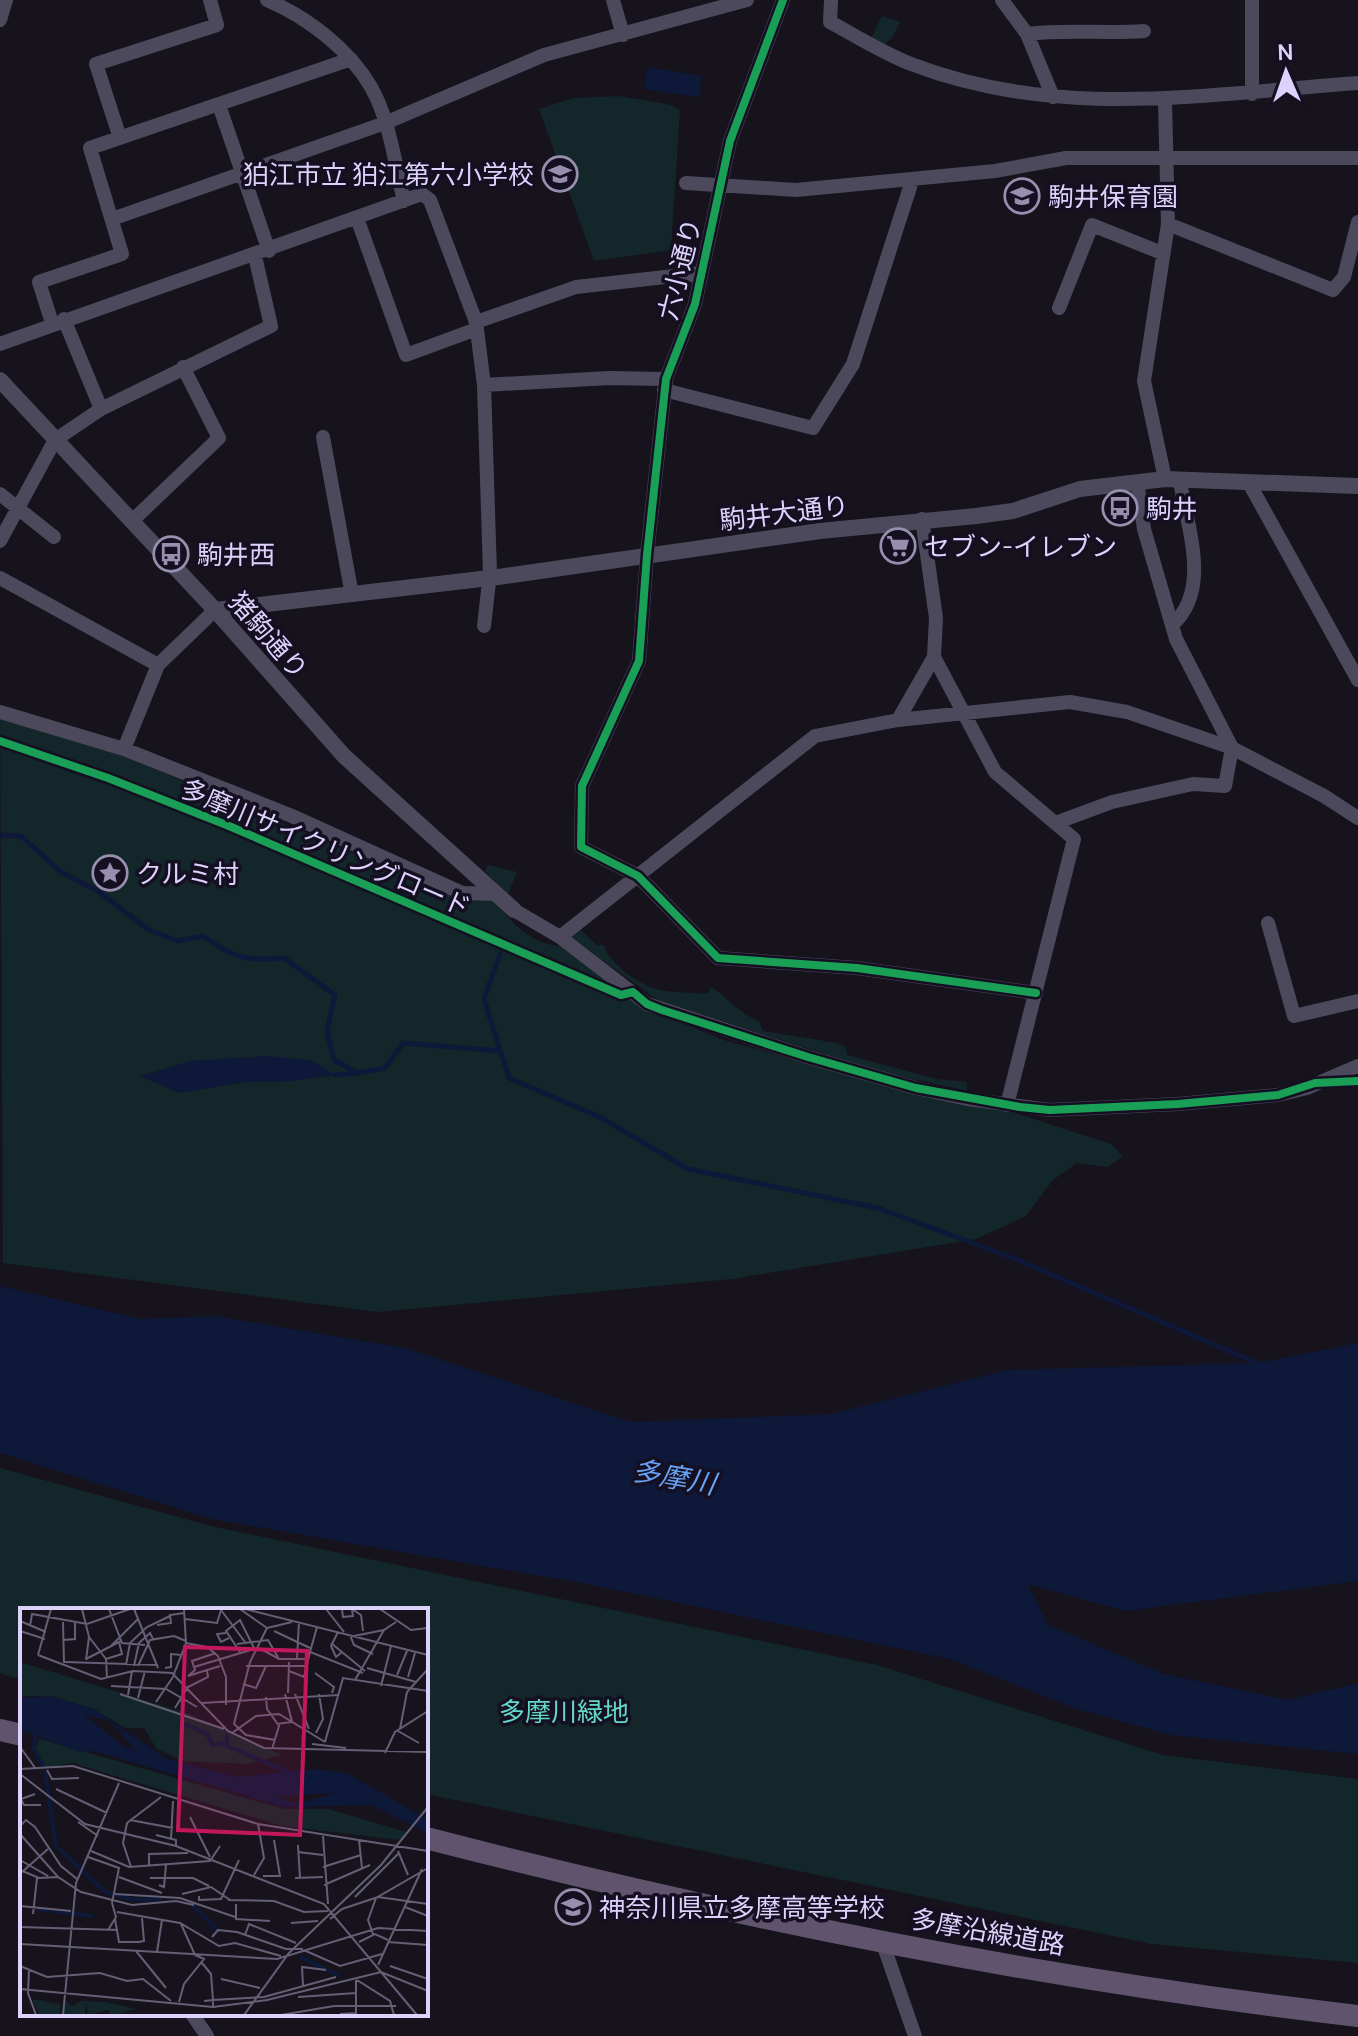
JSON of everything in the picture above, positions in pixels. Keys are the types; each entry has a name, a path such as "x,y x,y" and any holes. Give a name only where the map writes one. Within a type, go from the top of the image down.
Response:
{"main road":[{"path":"0,1730 20,1735"},
{"name":"多摩沿線道路","path":"428,1838 882,1941 1143,1986 1358,2016"}],"street":[{"path":"0,20 6,0"},
{"path":"120,138 96,64 217,25 210,0"},
{"path":"267,0 308,22 351,59 372,88 385,123 404,201"},
{"path":"613,0 623,35"},
{"path":"112,219 385,123 544,55 747,0"},
{"name":"六小通り","path":"638,876 581,847 582,786 639,661 665,384 695,304 719,185 747,87 782,0"},
{"path":"831,0 830,22 910,63 962,80 1053,97 1165,101 1358,83"},
{"path":"1002,0 1027,34 1053,97"},
{"path":"1252,0 1252,94"},
{"path":"1027,34 1068,29 1110,34 1144,31"},
{"path":"101,409 39,282 122,254 90,148 351,59"},
{"path":"1165,101 1168,224 1144,381 1172,480 1196,584 1191,603 1172,625"},
{"path":"0,541 55,440 101,409 271,326 262,253 243,175 219,105"},
{"path":"686,183 796,190 912,181 1066,158 1358,158"},
{"path":"484,385 609,378 665,384 813,428 853,364 912,181"},
{"path":"0,344 422,194 430,200 475,326 484,385 490,578 484,626"},
{"path":"357,218 406,355 576,287 701,273"},
{"path":"1168,224 1333,290 1344,277 1358,222"},
{"path":"1059,308 1092,225 1162,253"},
{"path":"132,521 219,438 183,367"},
{"name":"猪駒通り","path":"0,380 215,610 344,756 514,910"},
{"path":"323,437 352,595"},
{"name":"駒井大通り","path":"215,610 490,578 922,519 1013,511 1080,489 1137,482 1172,480 1358,486"},
{"path":"1058,822 1112,802 1193,784 1225,786 1232,748 1172,625 1144,529 1137,482"},
{"path":"1249,483 1358,680"},
{"path":"0,494 54,537"},
{"path":"898,720 934,657 936,618 922,519"},
{"path":"0,578 158,665"},
{"path":"124,749 158,665 215,610"},
{"path":"934,657 995,772 1058,822 1074,839 1007,1105"},
{"path":"560,937 815,736 898,720 1086,704 1127,712 1232,748 1324,796 1358,818"},
{"path":"0,712 124,749 292,816 462,893 497,894"},
{"path":"638,876 718,958 857,968 1036,993"},
{"path":"514,910 560,937 654,1007 916,1088 1007,1105 1050,1110 1278,1095 1307,1088 1358,1066"},
{"path":"1268,923 1294,1016 1358,1001"},
{"path":"882,1941 915,2036"},
{"path":"193,2016 207,2036"}],"green space":[{"path":"882,16 900,22 892,38 882,46 871,39"},
{"path":"619,96 672,105 680,110 671,250 594,261 539,109 573,98"},
{"path":"0,717 91,742 460,898 493,900 524,932 541,942 563,946 638,1005 724,1040 886,1086 1012,1112 1111,1144 1123,1156 1108,1167 1077,1163 1053,1180 1026,1216 976,1239 732,1279 378,1312 3,1263"},
{"path":"488,865 517,872 508,894 485,871"},
{"path":"579,928 597,945 604,945 606,952 625,972 656,989 707,994 712,987 759,1021 763,1031 837,1043 846,1047 847,1055 937,1079 967,1082 967,1091 877,1071 659,1001 569,936"},
{"name":"多摩川緑地","path":"0,1468 211,1526 877,1665 1163,1755 1358,1779 1358,1963 1152,1944 428,1794 428,1608 20,1608 20,1679 0,1673"}],"water":[{"path":"647,67 702,76 699,97 644,89"},
{"path":"266,1056 311,1060 335,1075 285,1082 246,1082 179,1093 140,1076 191,1061"},
{"name":"多摩川","path":"0,1286 140,1319 214,1316 404,1348 631,1422 831,1414 1008,1370 1257,1363 1358,1343 1358,1581 1125,1611 1028,1584 1048,1625 1164,1674 1288,1700 1358,1683 1358,1754 1171,1735 1077,1709 950,1659 587,1584 212,1519 0,1453"}],"waterway":[{"path":"0,835 21,836 61,872 98,891 149,930 178,941 203,936 241,957 284,958 335,995 327,1030 334,1060 358,1073 385,1068 403,1043 500,1051"},
{"path":"500,954 484,999 509,1078 600,1117 688,1169 878,1208 1013,1258 1257,1363"},
{"path":"335,1075 358,1073"}],"cycle path":[{"path":"783,0 730,141 695,304 666,379 639,661 582,786 581,847 638,876 718,958 857,968 1036,993"},
{"name":"多摩川サイクリングロード","path":"0,741 108,778 229,826 621,995 633,992 647,1004 662,1010 916,1088 1050,1110 1178,1104 1278,1095 1315,1083 1358,1081"}],"place":[{"name":"狛江市立 狛江第六小学校","path":"560,174"},
{"name":"駒井保育園","path":"1022,196"},
{"name":"駒井","path":"1120,508"},
{"name":"セブン-イレブン","path":"898,546"},
{"name":"駒井西","path":"171,554"},
{"name":"クルミ村","path":"110,873"},
{"name":"神奈川県立多摩高等学校","path":"573,1907"}]}
